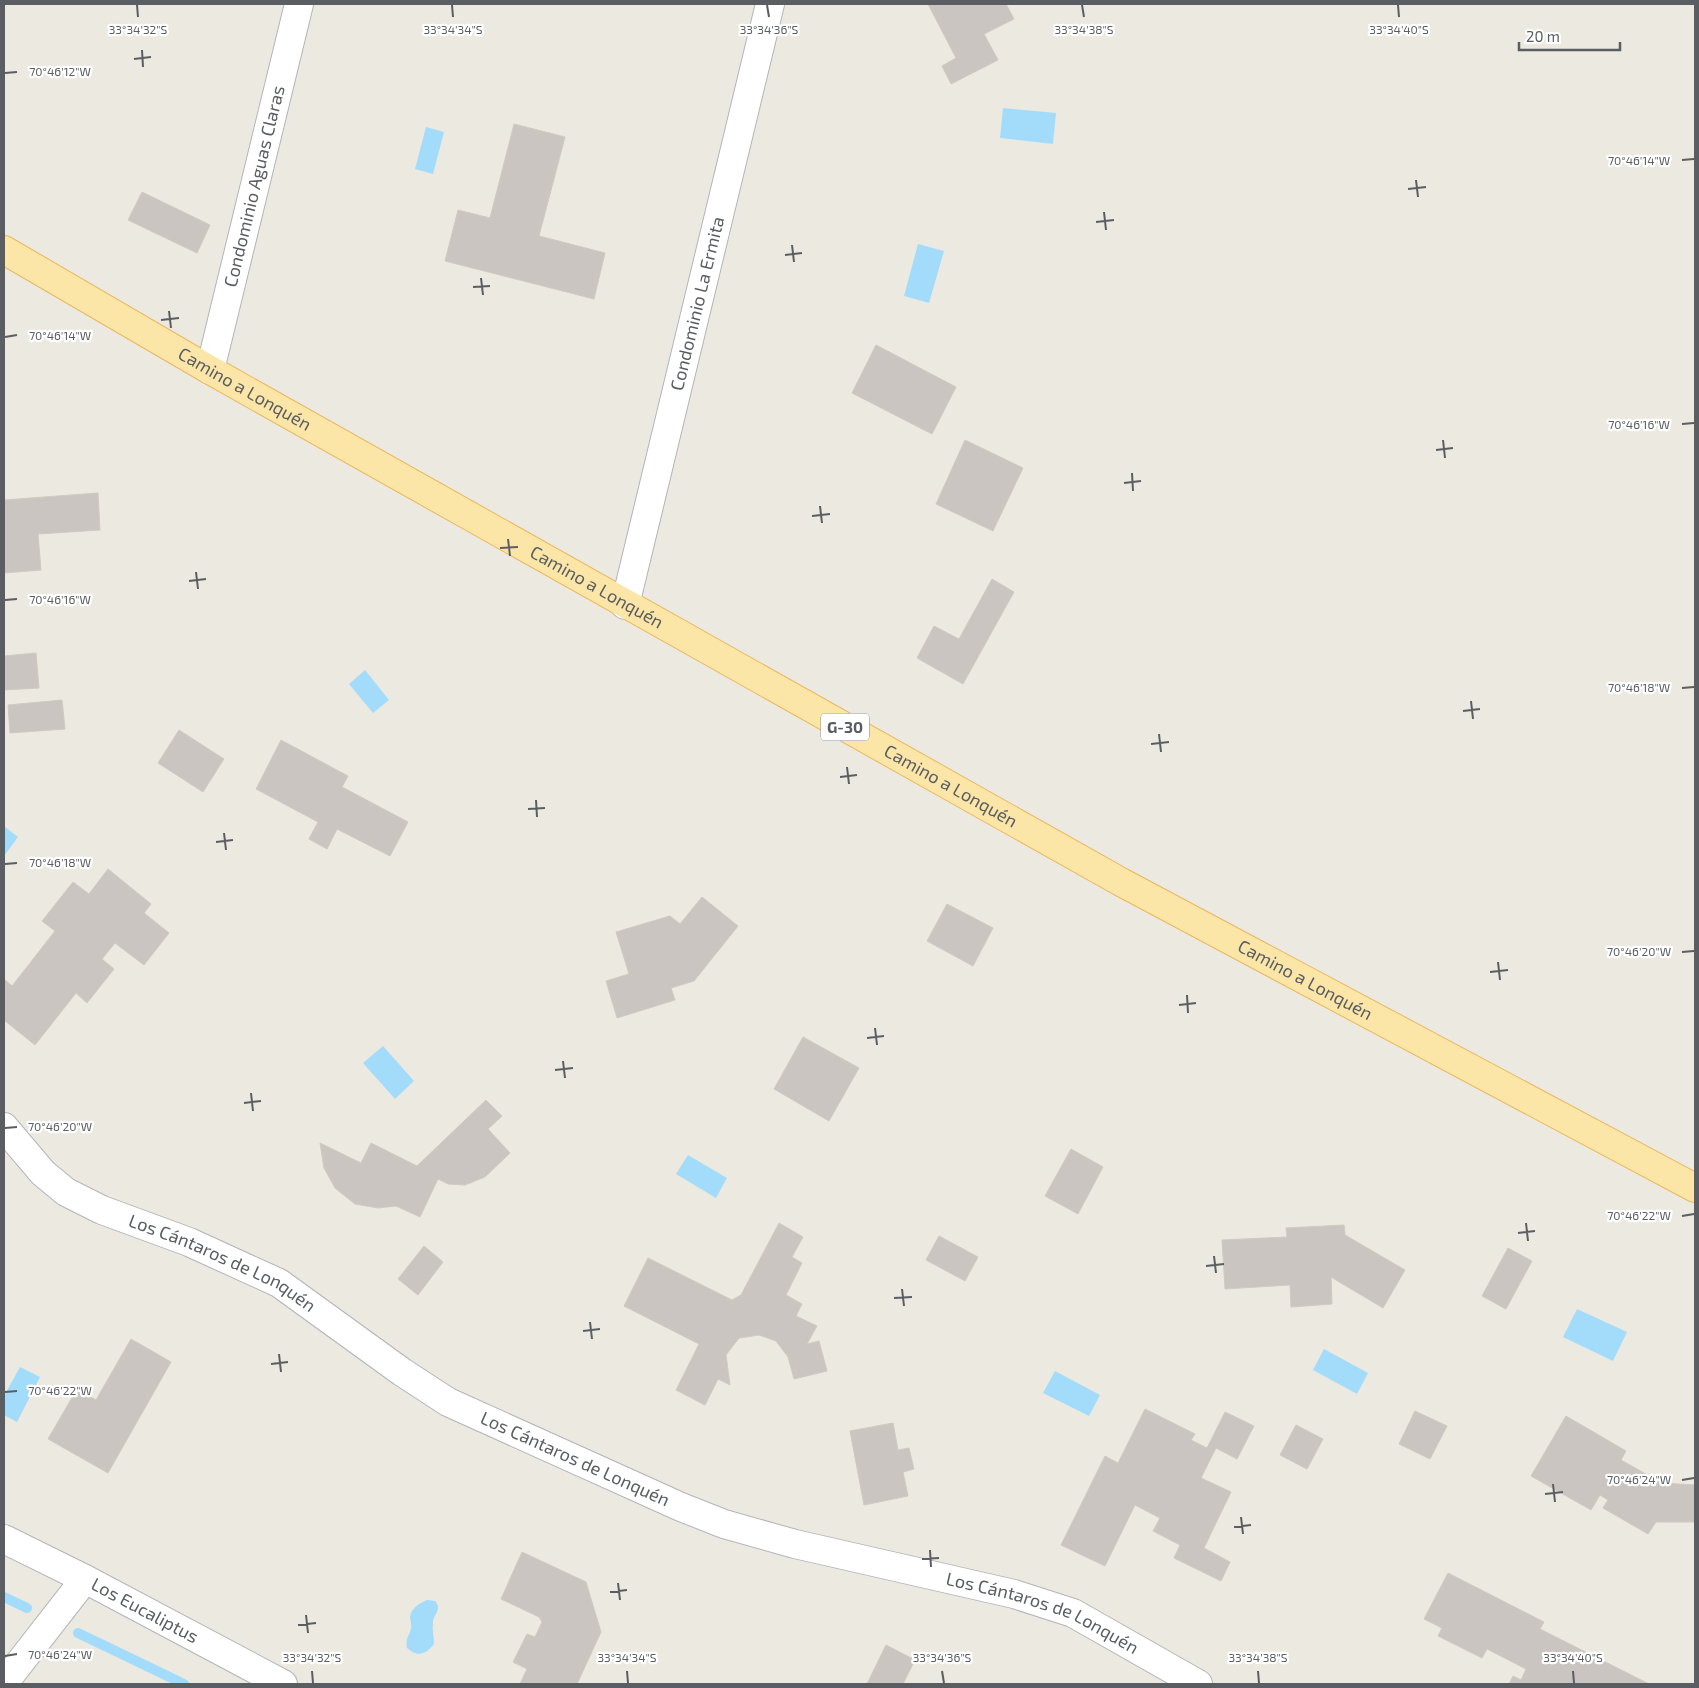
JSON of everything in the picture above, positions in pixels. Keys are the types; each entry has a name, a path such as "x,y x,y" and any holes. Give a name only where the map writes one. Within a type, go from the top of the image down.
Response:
{"main road":[{"name":"Camino a Lonquén","path":"4,250 210,370 625,605 1121,882 1695,1188"}],"street":[{"name":"Condominio Aguas Claras","path":"210,370 299,4"},
{"name":"Condominio La Ermita","path":"625,605 770,4"},
{"name":"Los Cántaros de Lonquén","path":"4,1127 43,1173 66,1192 102,1210 189,1242 279,1283 402,1372 448,1402 672,1503 724,1524 795,1544 1014,1594 1073,1613 1198,1684"},
{"name":"Los Eucaliptus","path":"4,1539 85,1579 283,1684"},
{"path":"4,1683 85,1579"}],"water":[{"path":"1003,108 1056,113 1053,144 1000,138"},
{"path":"426,127 444,132 433,174 415,169"},
{"path":"918,244 944,251 929,303 904,296"},
{"path":"365,670 389,700 373,713 349,684"},
{"path":"4,826 18,837 4,856"},
{"path":"383,1046 414,1081 395,1099 363,1063"},
{"path":"688,1155 727,1178 716,1198 676,1174"},
{"path":"1577,1309 1627,1332 1613,1361 1563,1337"},
{"path":"1324,1349 1368,1373 1357,1394 1313,1370"},
{"path":"20,1367 40,1377 17,1422 4,1415 4,1396"},
{"path":"1055,1371 1100,1395 1089,1416 1043,1393"},
{"path":"427,1600 435,1601 438,1607 433,1620 434,1644 422,1654 418,1654 407,1648 407,1639 411,1627 410,1617 414,1608"}],"building":[{"path":"928,4 1006,4 1014,19 984,34 998,60 951,84 942,66 956,58"},
{"path":"514,124 565,137 539,236 605,253 594,299 445,261 458,210 490,218"},
{"path":"142,192 210,225 197,253 128,220"},
{"path":"876,345 956,387 932,434 852,393"},
{"path":"965,440 1023,468 993,531 936,504"},
{"path":"98,493 100,530 38,534 41,570 4,573 4,500"},
{"path":"992,579 1014,592 963,684 917,658 934,626 959,639"},
{"path":"36,653 39,688 4,690 4,656"},
{"path":"62,700 65,729 10,733 8,705"},
{"path":"179,730 224,759 203,792 158,763"},
{"path":"281,740 348,776 342,787 408,822 390,856 337,829 327,849 309,839 318,822 256,789"},
{"path":"108,869 151,904 144,913 169,933 144,965 115,943 102,959 114,969 87,1003 76,993 35,1045 4,1020 4,979 12,986 55,931 42,921 73,882 89,894"},
{"path":"702,897 738,926 694,981 671,988 675,1000 617,1018 606,981 629,974 616,932 670,916 680,924"},
{"path":"947,904 993,928 973,966 927,941"},
{"path":"803,1037 859,1068 829,1121 774,1089"},
{"path":"486,1100 502,1116 488,1129 510,1153 485,1177 465,1185 448,1184 438,1179 420,1217 396,1206 378,1208 355,1204 335,1188 324,1168 320,1143 361,1163 371,1143 417,1166"},
{"path":"1071,1149 1103,1167 1078,1214 1045,1196"},
{"path":"779,1223 803,1237 792,1257 802,1263 786,1295 802,1304 796,1316 817,1326 807,1344 819,1341 827,1371 794,1379 788,1357 776,1341 759,1335 739,1338 726,1355 730,1385 718,1379 705,1405 676,1390 699,1344 624,1306 648,1258 732,1300 741,1295"},
{"path":"1344,1225 1345,1235 1405,1270 1383,1308 1331,1277 1332,1304 1291,1307 1290,1285 1225,1289 1222,1240 1287,1237 1286,1228"},
{"path":"939,1236 978,1257 965,1281 926,1260"},
{"path":"424,1246 443,1262 418,1295 398,1279"},
{"path":"1508,1248 1532,1261 1506,1309 1482,1296"},
{"path":"131,1339 171,1362 108,1473 48,1439 77,1389 96,1400"},
{"path":"1145,1409 1195,1434 1191,1440 1207,1448 1225,1412 1254,1426 1237,1459 1216,1448 1201,1478 1231,1492 1204,1548 1230,1562 1221,1581 1174,1558 1180,1545 1153,1531 1160,1518 1135,1505 1105,1566 1061,1545 1105,1456 1118,1463"},
{"path":"1415,1411 1447,1426 1430,1459 1399,1444"},
{"path":"1566,1416 1626,1451 1621,1460 1662,1483 1695,1485 1695,1522 1656,1522 1648,1534 1603,1508 1608,1500 1600,1495 1591,1510 1531,1476"},
{"path":"893,1423 898,1450 909,1448 914,1469 903,1472 908,1496 864,1505 850,1431"},
{"path":"1296,1425 1323,1439 1307,1469 1280,1455"},
{"path":"522,1552 586,1582 601,1632 577,1684 520,1684 527,1669 513,1662 527,1634 535,1637 542,1622 539,1617 501,1599"},
{"path":"1448,1573 1544,1622 1540,1629 1649,1684 1509,1684 1513,1676 1521,1680 1526,1669 1487,1649 1482,1658 1438,1636 1442,1628 1424,1619"},
{"path":"886,1645 915,1660 903,1684 867,1684"}],"waterway":[{"path":"4,1597 27,1608"},
{"path":"78,1633 184,1684"}]}
